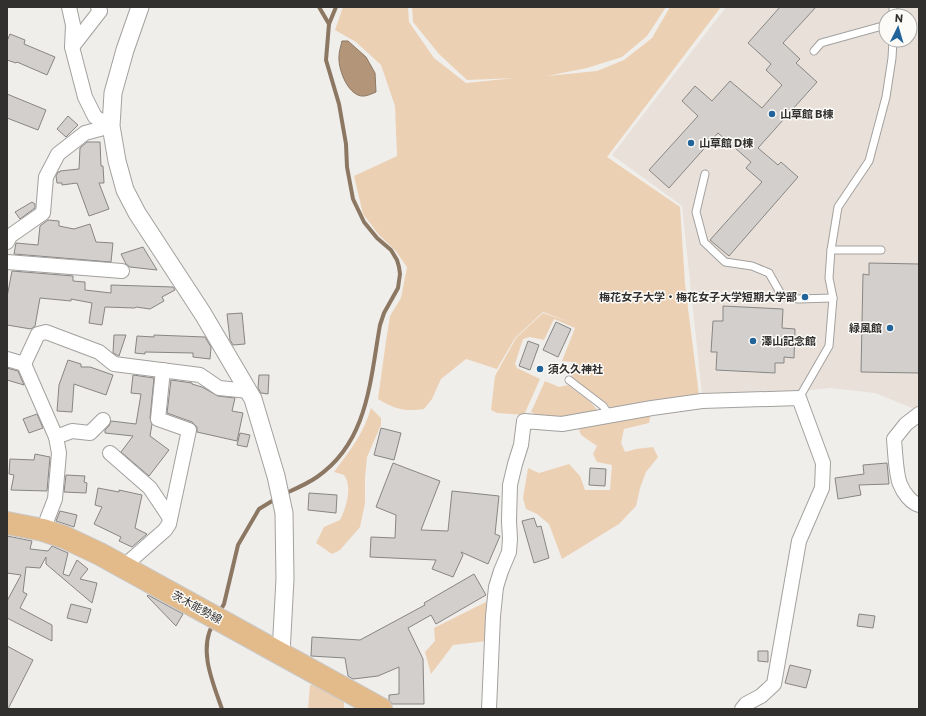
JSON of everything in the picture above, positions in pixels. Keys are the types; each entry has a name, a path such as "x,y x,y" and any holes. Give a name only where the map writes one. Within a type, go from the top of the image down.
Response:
{"main road":[{"name":"茨木能勢線","path":"7,523 64,536 281,653 380,709"}],"street":[{"path":"69,7 73,24 72,47 85,97 95,117 111,126"},
{"path":"72,47 100,11 98,7"},
{"path":"140,7 125,50 113,93 111,126 117,161 125,190 137,213 203,314 253,399 276,476 284,513 285,579 281,653"},
{"path":"7,242 10,236 43,213 46,177 58,154 85,133 111,126"},
{"path":"7,262 122,271"},
{"path":"43,530 55,499 59,453 56,437 24,364 38,334 46,332 99,352 114,364 200,375 219,388 249,391"},
{"path":"7,359 24,364"},
{"path":"123,567 165,530 169,524 188,430 158,419 163,370"},
{"path":"490,709 492,616 496,587 509,552 510,535 508,521 510,485 521,444 524,421 562,424 702,401 799,398 823,463 822,488 798,541 774,684 761,696 746,704 742,709"},
{"path":"919,414 906,424 894,439 899,484 906,495 916,505 919,505"},
{"path":"56,437 72,431 90,433 103,420"},
{"path":"110,453 150,488 170,518"}],"lane":[{"path":"814,51 821,43 878,27"},
{"path":"799,398 829,346 833,298 829,278 838,207 869,161 886,97 893,48"},
{"path":"705,174 696,212 704,242 725,262 752,266 769,273 782,296 798,299 833,298"},
{"path":"832,250 881,250"},
{"path":"569,380 603,406 610,416"}],"shaded area":[{"path":"343,7 408,7 409,22 434,58 466,83 514,78 467,80 439,54 413,22 412,7 666,7 647,36 622,57 587,68 547,76 597,71 624,60 652,38 670,7 721,7 607,157 680,207 685,284 699,395 612,410 605,402 587,391 571,376 572,362 562,361 575,328 554,319 544,340 530,337 523,339 515,364 517,368 540,379 524,415 497,413 491,410 495,376 516,338 543,313 572,323 543,312 515,338 497,369 466,359 441,379 432,399 424,409 400,409 378,399 390,316 401,298 407,267 395,250 379,235 363,214 354,176 397,156 395,106 381,65 356,42 335,30"},
{"name":"梅花女子大学・梅花女子大学短期大学部","path":"726,7 919,7 919,411 875,393 830,388 794,392 702,395 682,206 612,155"},
{"path":"342,41 348,41 366,57 375,73 376,92 360,96 346,84 341,72 339,61 339,52"},
{"path":"545,381 559,387 568,385 589,401 598,412 561,418 534,416 534,413 531,412"},
{"path":"371,408 381,418 381,425 367,457 365,503 360,527 340,550 332,554 316,543 324,527 340,520 348,498 347,480 344,475 334,472 360,434"},
{"path":"651,413 649,423 624,429 621,443 625,452 653,447 658,457 646,472 640,488 636,506 619,524 562,559 549,524 537,514 526,509 523,498 528,468 539,473 569,464 580,476 585,490 610,490 612,465 597,462 593,454 597,446 581,435 578,426"},
{"path":"486,602 487,641 453,645 431,674 425,652 435,641 434,628"},
{"path":"310,685 318,685 344,697 344,709 308,709"}],"building":[{"path":"780,7 816,7 783,43 800,59 796,63 817,82 758,148 778,165 781,162 798,177 729,256 710,240 762,182 746,168 751,162 718,133 669,188 649,170 698,116 682,101 695,86 712,101 730,81 762,108 782,85 766,70 771,64 748,43"},
{"path":"10,34 25,40 24,44 55,57 47,75 17,62 7,60 7,41"},
{"path":"7,94 46,110 38,130 7,118"},
{"path":"68,116 78,125 66,137 57,129"},
{"path":"87,142 100,142 101,166 103,166 104,183 99,183 109,209 89,216 77,183 62,185 62,183 57,183 56,176 60,171 79,169 80,148"},
{"path":"32,202 35,204 35,208 20,219 15,212"},
{"path":"48,220 59,221 59,226 74,229 90,224 96,242 113,243 111,262 14,254 16,243 38,245 40,226"},
{"path":"143,247 157,270 130,267 126,264 121,254"},
{"name":"緑風館","path":"869,263 919,264 919,373 861,372 863,274 869,275"},
{"path":"12,271 73,276 73,281 85,282 85,290 111,293 111,285 173,287 175,290 162,297 164,301 150,309 136,307 105,307 102,325 89,323 92,303 71,299 71,301 40,298 35,326 31,329 7,325 7,297"},
{"name":"澤山記念館","path":"723,306 783,309 782,328 795,329 794,358 784,357 784,363 775,363 775,373 716,370 717,352 711,352 713,321 723,321"},
{"path":"242,313 245,344 233,345 230,340 227,314"},
{"path":"556,322 571,329 558,357 543,350"},
{"path":"114,335 126,335 119,356 113,353"},
{"path":"154,335 205,337 211,347 210,359 193,357 193,353 135,353 137,336 154,337"},
{"path":"528,341 539,345 530,370 519,366"},
{"path":"68,360 81,364 81,367 90,367 113,375 106,395 74,384 72,412 57,411 59,385"},
{"path":"7,368 18,371 24,385 7,380"},
{"path":"133,375 154,378 150,418 152,424 150,436 169,450 149,476 121,452 133,436 105,433 105,430 111,421 136,424 141,394 131,393"},
{"path":"259,375 269,375 268,394 261,393 258,388"},
{"path":"171,380 192,383 218,396 235,398 232,411 243,413 237,441 197,432 197,427 192,422 167,413"},
{"path":"37,414 43,428 29,433 23,419"},
{"path":"381,428 401,433 394,460 374,455"},
{"path":"240,433 250,435 247,447 237,445"},
{"path":"35,454 50,457 47,491 11,490 14,475 9,474 10,459 34,460"},
{"path":"393,463 440,481 421,530 448,531 452,491 499,496 495,534 500,536 488,564 461,552 463,555 453,577 432,569 436,560 370,557 371,537 395,538 396,515 376,507"},
{"path":"887,463 889,484 859,485 861,495 838,499 835,478 864,474 863,465"},
{"path":"590,468 606,469 605,486 589,485"},
{"path":"66,475 85,476 84,482 87,483 86,493 64,492"},
{"path":"98,488 119,492 119,490 142,495 135,528 147,534 132,547 119,541 121,537 94,524 102,507 95,505"},
{"path":"309,493 337,495 336,513 308,510"},
{"path":"60,511 77,515 74,527 56,521"},
{"path":"534,518 537,527 541,526 549,558 534,563 522,521"},
{"path":"7,536 32,541 30,549 48,551 52,546 68,553 63,574 69,576 77,560 88,569 80,579 97,583 92,603 46,564 46,557 40,568 26,567 23,592 27,594 20,608 52,625 52,641 7,618 7,601 21,575 7,573"},
{"path":"474,574 486,595 436,624 431,615 408,628 423,659 424,704 392,704 389,700 389,695 399,694 399,667 378,676 353,679 348,676 345,658 311,656 312,637 360,640 425,605 424,603"},
{"path":"148,595 183,614 176,626 147,596"},
{"path":"71,604 91,609 87,623 67,618"},
{"path":"859,614 875,616 873,628 857,626"},
{"path":"7,646 33,660 8,709 7,709"},
{"path":"758,651 768,651 768,662 758,661"},
{"path":"790,665 811,670 806,688 785,683"}],"waterway":[{"path":"319,7 329,24"},
{"path":"284,494 313,480 334,463 347,446 357,428 364,409 369,388 380,325 384,313 398,288 400,274 397,260 391,250 377,238 364,222 353,199 347,167 346,144 339,104 326,60 329,24 336,7"},
{"path":"219,613 224,604 238,545 259,509 277,498"},
{"path":"213,624 207,645 208,666 222,709"}],"place":[{"name":"山草館 B棟","path":"772,114"},
{"name":"山草館 D棟","path":"691,143"},
{"name":"梅花女子大学・梅花女子大学短期大学部","path":"805,297"},
{"name":"緑風館","path":"890,328"},
{"name":"澤山記念館","path":"753,341"},
{"name":"須久久神社","path":"540,369"}]}
